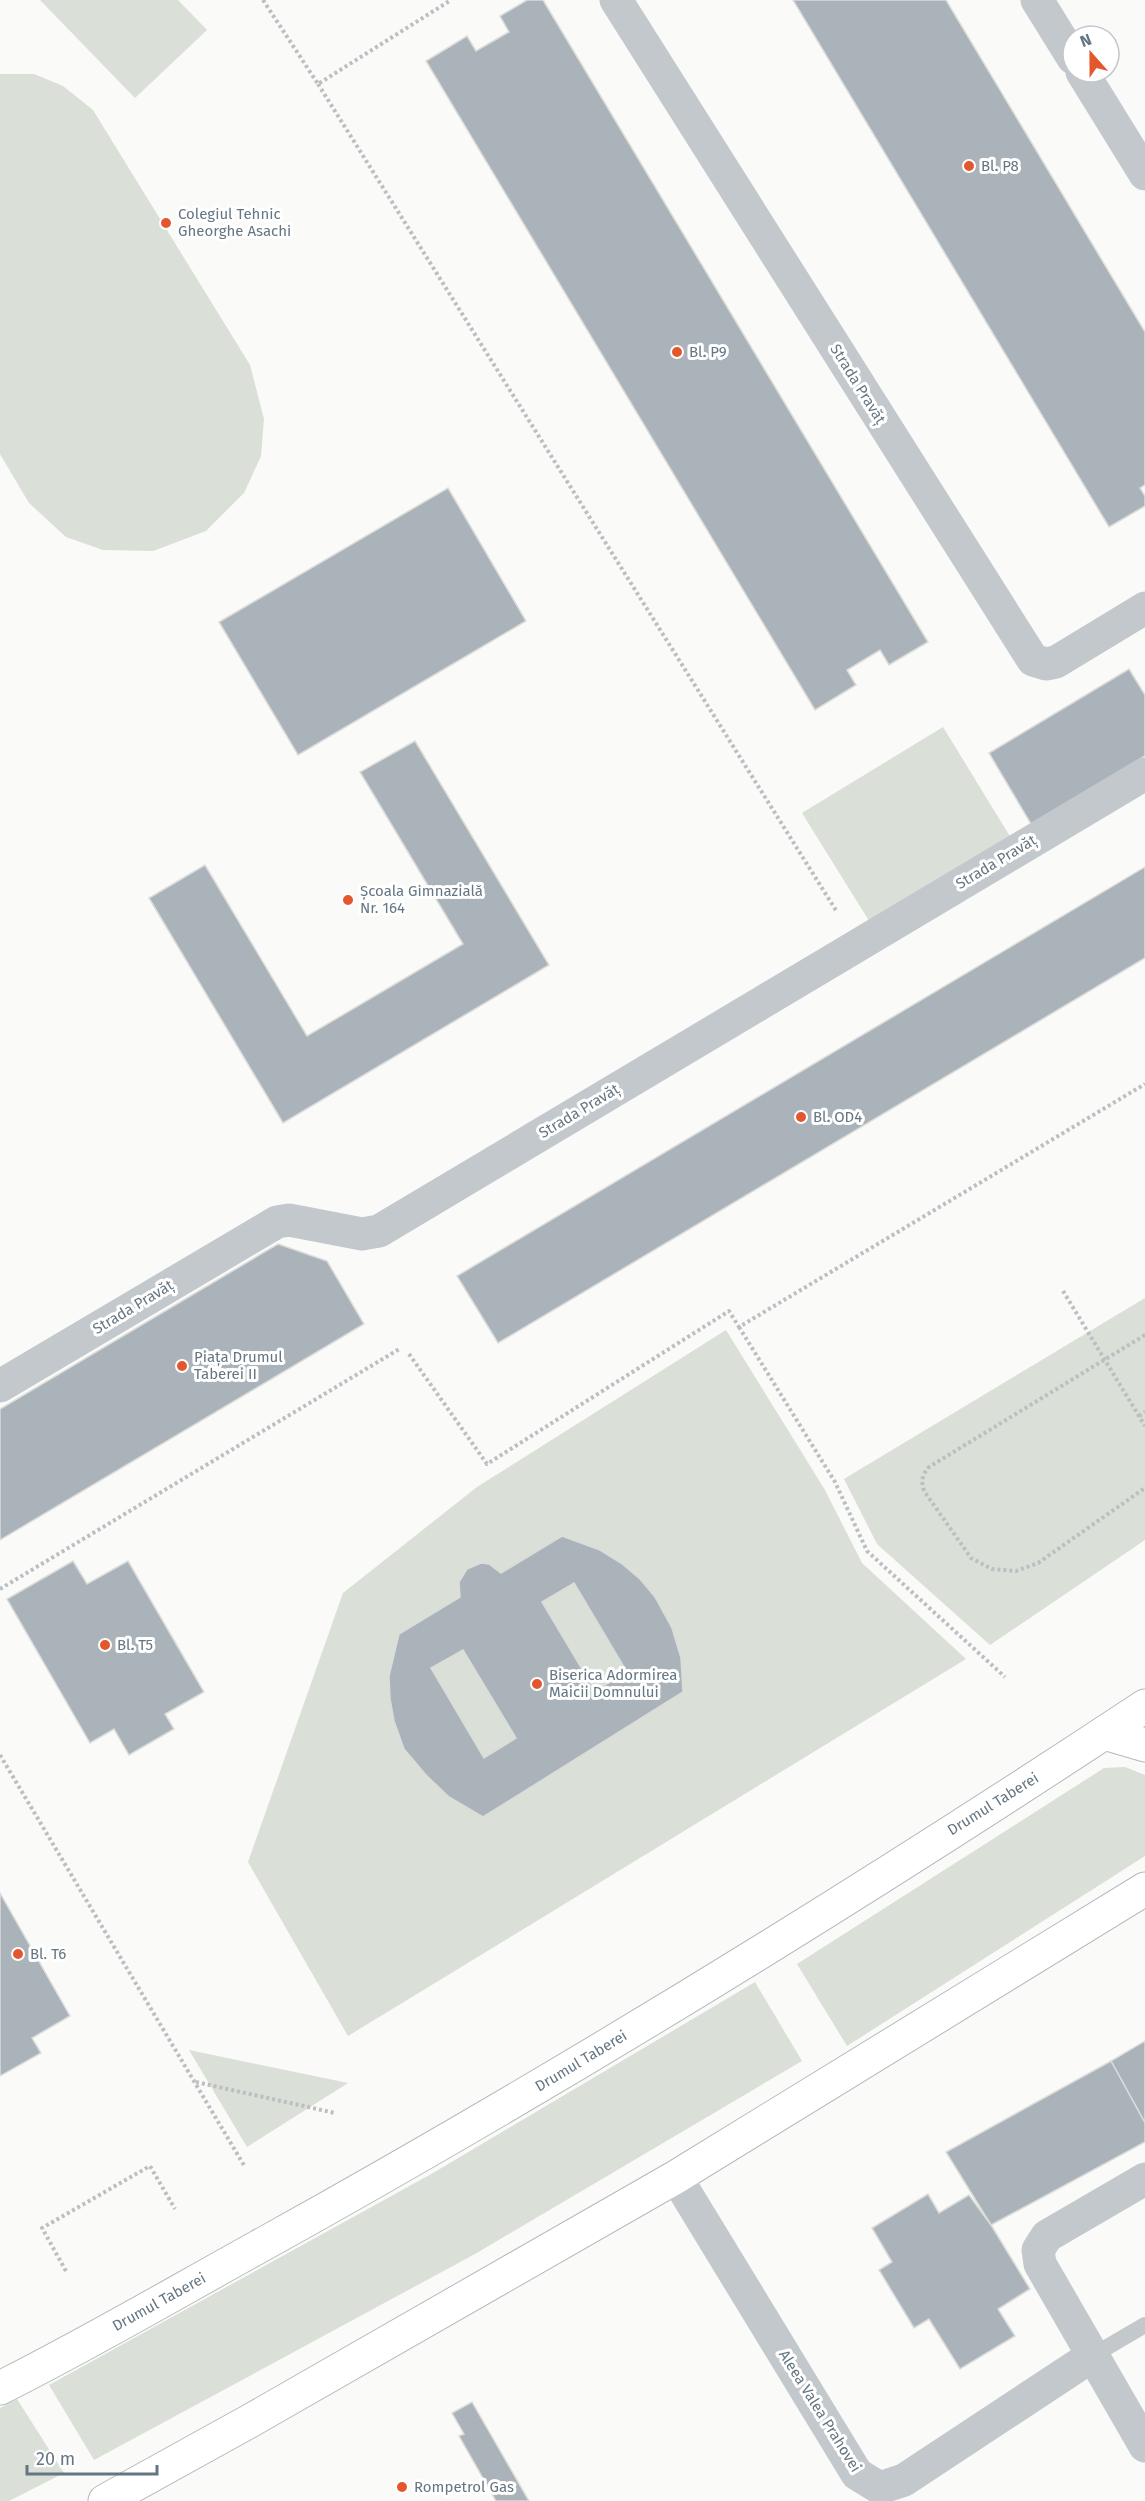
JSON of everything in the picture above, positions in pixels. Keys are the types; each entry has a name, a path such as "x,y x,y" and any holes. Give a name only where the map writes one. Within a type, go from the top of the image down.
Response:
{"main road":[{"name":"Drumul Taberei","path":"0,2388 364,2188 499,2111 765,1949 1145,1706"},
{"path":"1104,1733 1145,1744"},
{"path":"105,2501 248,2422 676,2177 1145,1889"}],"street":[{"name":"Strada Pravăț","path":"616,0 1033,660 1046,664 1056,662 1145,608"},
{"path":"1037,0 1061,39"},
{"path":"1089,84 1145,174"},
{"name":"Strada Pravăț","path":"0,1386 277,1222 289,1220 362,1234 379,1231 1145,774"},
{"name":"Aleea Valea Prahovei","path":"676,2177 857,2474 879,2488 904,2480 1092,2356"},
{"path":"1145,2179 1047,2236 1038,2250 1040,2264 1145,2446"}],"lane":[{"path":"1092,2356 1145,2325"}],"path":[{"path":"263,0 858,945"},
{"path":"318,84 451,0"},
{"path":"739,1327 1145,1084"},
{"path":"1063,1291 1145,1426"},
{"path":"409,1354 487,1464 729,1311 835,1482 867,1551 1005,1677"},
{"path":"1145,1335 929,1467 923,1474 921,1482 924,1491 971,1558 992,1569 1016,1571 1038,1563 1145,1488"},
{"path":"0,1589 401,1348"},
{"path":"1139,1416 1145,1412"},
{"path":"0,1755 245,2167"},
{"path":"195,2082 335,2113"},
{"path":"66,2271 42,2228 150,2166 175,2209"}],"shaded area":[{"path":"40,0 178,0 207,30 135,98"},
{"path":"0,74 34,74 63,86 93,110 250,365 264,419 261,456 244,493 206,531 153,551 103,550 66,537 29,503 0,454"},
{"path":"943,727 1011,838 871,924 802,813"},
{"path":"1145,1298 1145,1540 990,1645 877,1544 844,1479"},
{"path":"726,1330 825,1490 862,1563 966,1659 348,2036 248,1862 343,1593 477,1487"},
{"path":"1125,1767 1145,1775 1145,1856 847,2046 797,1964 1104,1768"},
{"path":"755,1982 802,2061 475,2254 94,2460 49,2385 433,2173"},
{"path":"189,2050 348,2083 247,2147"},
{"path":"17,2399 64,2473 9,2501 0,2501 0,2408"}],"building":[{"name":"Bl. P9","path":"527,0 543,0 928,642 889,665 880,650 847,670 856,685 815,710 426,61 467,36 476,51 509,32 500,16"},
{"name":"Bl. P8","path":"793,0 946,0 1145,332 1145,485 1140,488 1145,496 1145,506 1109,527"},
{"path":"448,488 526,621 298,755 219,622"},
{"path":"1129,669 1145,695 1145,756 1031,824 989,753"},
{"path":"415,741 549,965 283,1123 149,898 205,865 307,1036 463,944 360,772"},
{"name":"Bl. OD4","path":"1145,867 1145,958 498,1343 457,1276"},
{"name":"Piața Drumul Taberei II","path":"278,1244 327,1261 364,1324 0,1540 0,1409"},
{"name":"Biserica Adormirea Maicii Domnului","path":"562,1536 600,1550 621,1563 640,1579 655,1597 672,1628 681,1658 683,1692 483,1817 449,1797 404,1749 394,1721 389,1676 399,1634 460,1597 459,1582 467,1569 481,1563 489,1564 501,1573","holes":["574,1583 627,1672 595,1691 542,1602","463,1650 516,1738 484,1758 431,1668"]},
{"name":"Bl. T5","path":"73,1561 87,1584 128,1561 204,1692 165,1714 174,1729 129,1755 114,1729 90,1743 7,1599"},
{"name":"Bl. T6","path":"0,1893 70,2016 32,2038 41,2053 0,2076"},
{"path":"1145,2041 1145,2123 1111,2061"},
{"path":"1111,2061 1145,2123 1145,2142 991,2225 946,2152"},
{"path":"928,2194 939,2213 969,2195 991,2225 1030,2289 998,2309 1015,2336 960,2369 929,2319 914,2328 879,2270 892,2262 872,2228"},
{"path":"472,2402 529,2501 496,2501 459,2436 464,2434 452,2413"}],"place":[{"name":"Bl. P8","path":"969,166"},
{"name":"Colegiul Tehnic Gheorghe Asachi","path":"166,223"},
{"name":"Bl. P9","path":"677,352"},
{"name":"Școala Gimnazială Nr. 164","path":"348,900"},
{"name":"Bl. OD4","path":"801,1117"},
{"name":"Piața Drumul Taberei II","path":"182,1366"},
{"name":"Bl. T5","path":"105,1645"},
{"name":"Biserica Adormirea Maicii Domnului","path":"537,1684"},
{"name":"Bl. T6","path":"18,1954"},
{"name":"Rompetrol Gas","path":"402,2487"}]}
